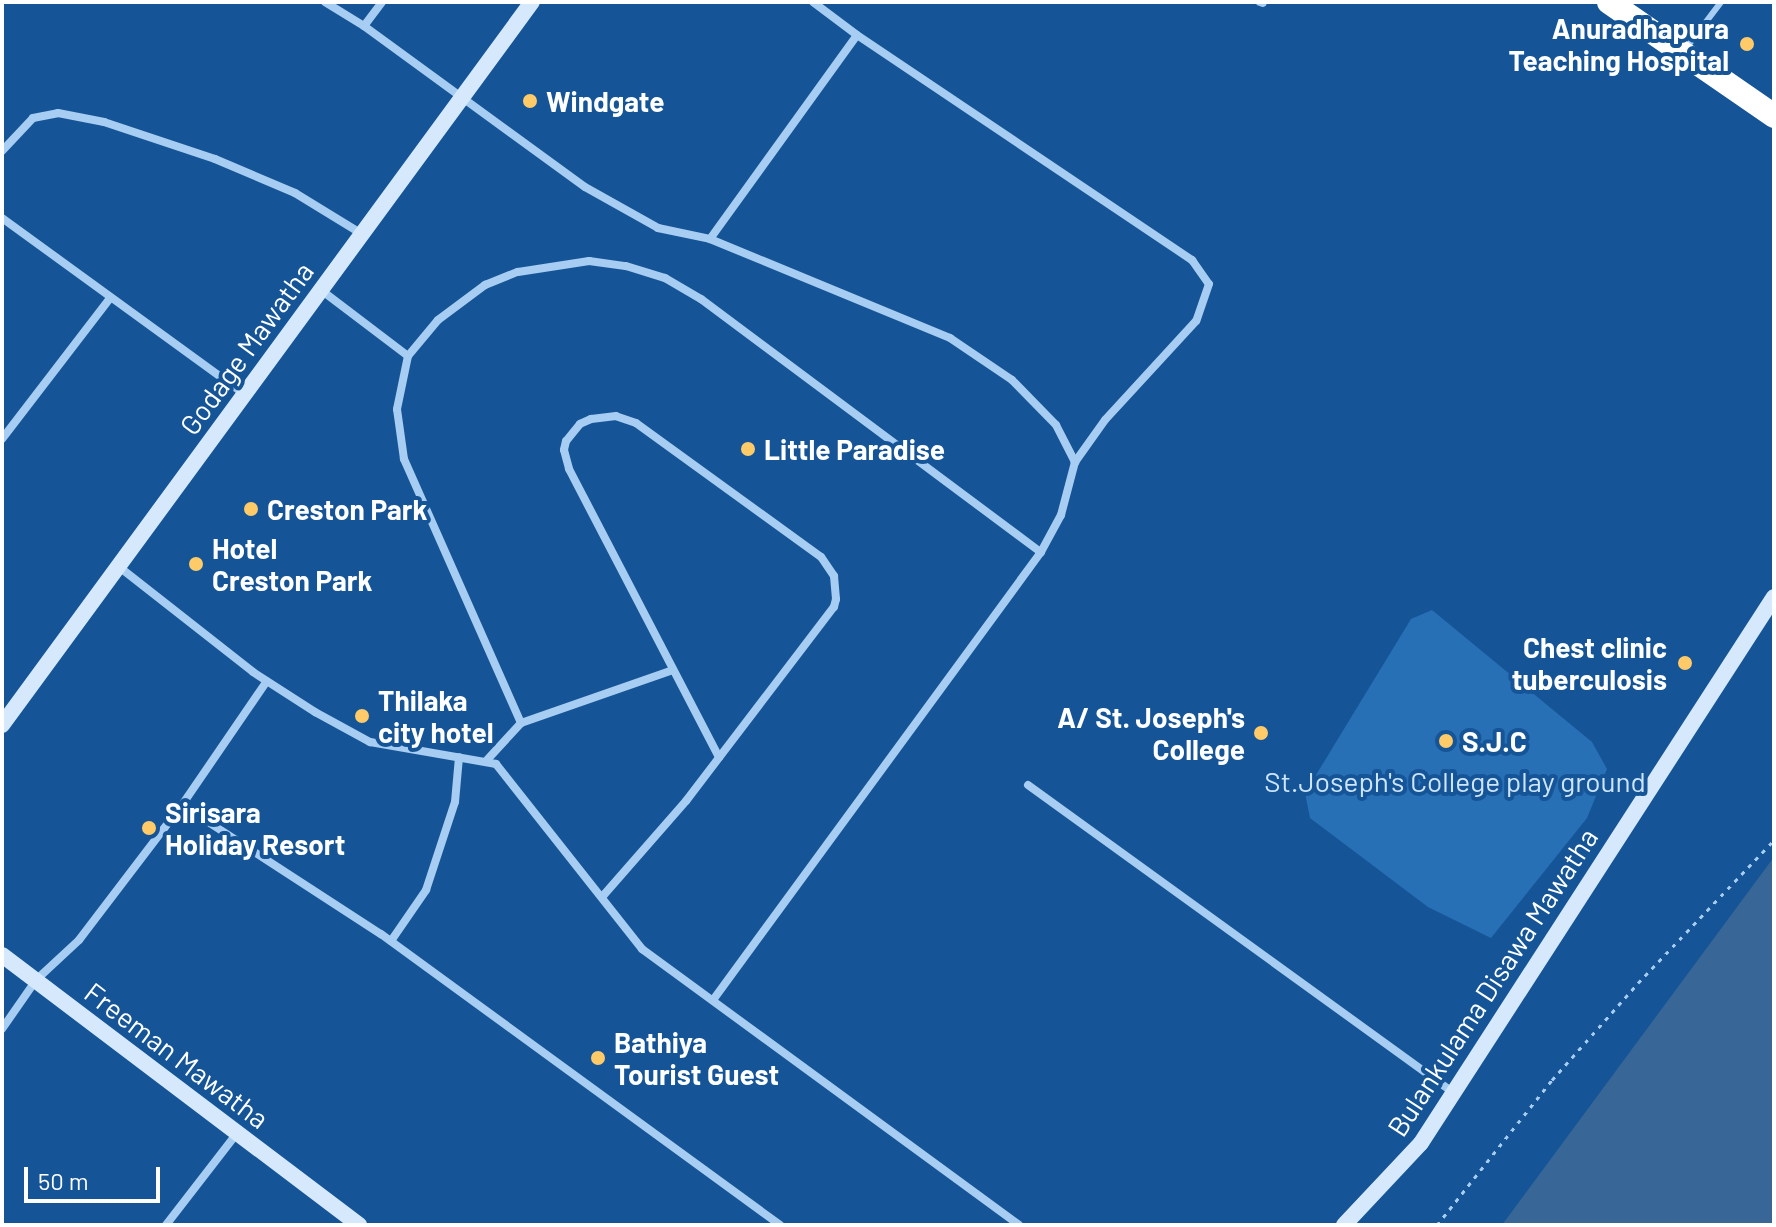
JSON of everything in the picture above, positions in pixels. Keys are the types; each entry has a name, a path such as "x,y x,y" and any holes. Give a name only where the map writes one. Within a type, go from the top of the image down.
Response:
{"highway":[{"path":"1609,2 1774,116"}],"street":[{"path":"325,2 364,26 585,187 658,228 710,239 950,338 1012,380 1056,425 1075,462"},
{"path":"364,26 382,2"},
{"name":"Godage Mawatha","path":"2,725 532,2"},
{"path":"713,1000 1041,552 1061,515 1075,462 1105,420 1196,321 1209,284 1192,260 857,35 813,2"},
{"path":"710,239 857,35"},
{"path":"2,151 33,118 58,113 104,122 215,159 295,193 362,234"},
{"path":"2,218 245,394"},
{"path":"521,723 404,459 397,409 408,356 438,320 485,285 518,272 589,261 665,278 701,299 1041,552"},
{"path":"321,290 408,356"},
{"path":"2,439 110,298"},
{"path":"602,897 719,757 834,607 834,576 821,557 636,423 616,416 591,419 570,433 564,450 566,458 719,757"},
{"path":"118,566 267,681 370,742 487,760 505,772 642,949 1019,1225"},
{"name":"Bulankulama Disawa Mawatha","path":"1344,1225 1421,1143 1774,597"},
{"path":"487,760 521,723 673,670"},
{"path":"2,1029 36,980 79,940 182,805 267,681"},
{"path":"391,941 426,890 455,802 459,757"},
{"path":"1028,785 1454,1093"},
{"path":"182,805 391,941 780,1225"},
{"name":"Freeman Mawatha","path":"2,955 359,1225"},
{"path":"166,1225 237,1133"}],"lane":[{"path":"1682,52 1721,2"}],"path":[{"path":"1437,1225 1561,1069 1774,840"}],"green space":[{"name":"St.Joseph's College play ground","path":"1432,610 1592,742 1607,769 1587,818 1491,938 1428,907 1310,818 1305,793 1411,619"}],"shaded area":[{"path":"1774,857 1774,1225 1502,1225"}],"place":[{"name":"Anuradhapura Teaching Hospital","path":"1747,44"},
{"name":"Windgate","path":"530,101"},
{"name":"Little Paradise","path":"748,449"},
{"name":"Creston Park","path":"251,509"},
{"name":"Hotel Creston Park","path":"196,564"},
{"name":"Chest clinic tuberculosis","path":"1685,663"},
{"name":"Thilaka city hotel","path":"362,716"},
{"name":"A/ St. Joseph's College","path":"1261,733"},
{"name":"S.J.C","path":"1446,741"},
{"name":"Sirisara Holiday Resort","path":"149,828"},
{"name":"Bathiya Tourist Guest","path":"598,1058"}]}
